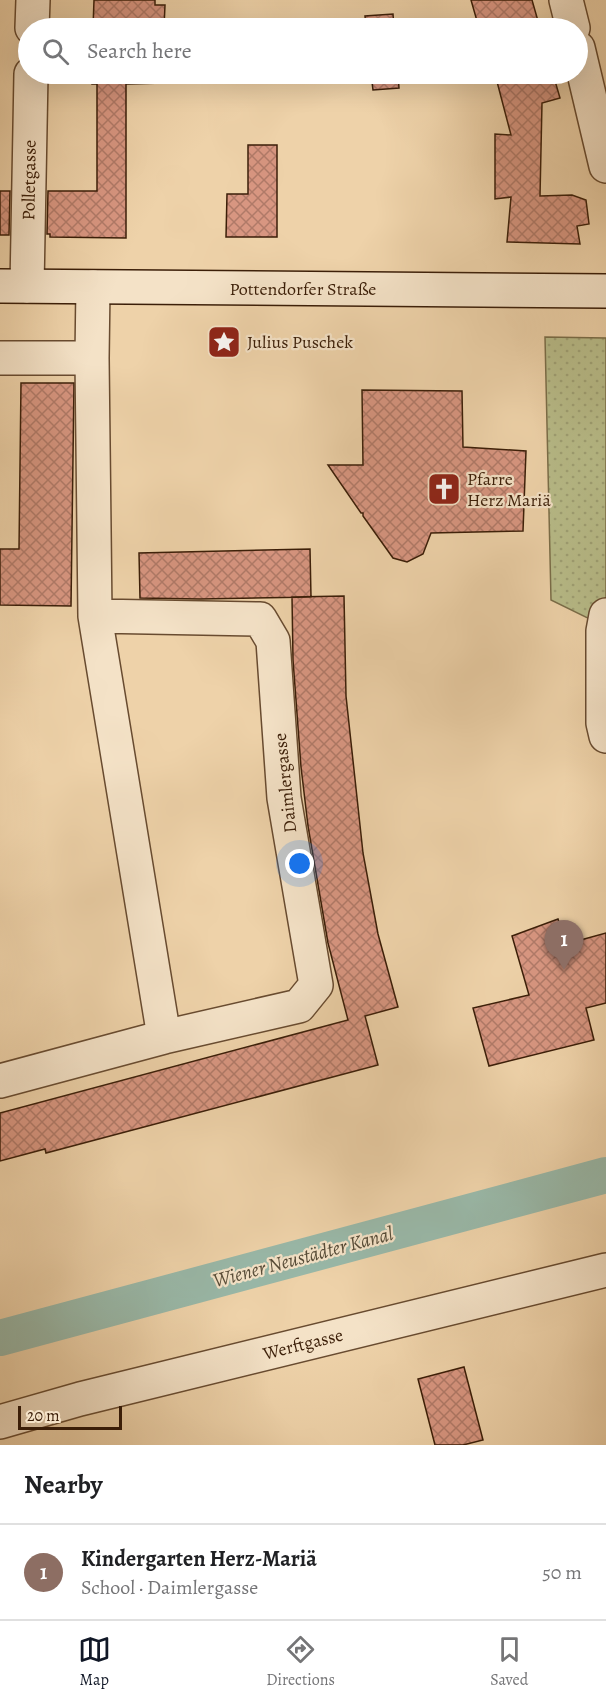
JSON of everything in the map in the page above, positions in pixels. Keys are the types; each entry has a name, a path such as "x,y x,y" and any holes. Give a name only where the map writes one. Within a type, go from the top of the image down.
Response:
{"street":[{"path":"32,18 33,0"},
{"path":"566,0 570,18"},
{"name":"Polletgasse","path":"13,286 30,84"},
{"path":"587,84 606,166"},
{"name":"Pottendorfer Straße","path":"13,286 606,291"},
{"path":"93,287 95,616 164,1037"},
{"path":"0,358 92,358"},
{"path":"606,615 603,631 603,723 606,736"},
{"name":"Daimlergasse","path":"0,1081 164,1037 299,1006 316,985 284,798 273,641 260,619 95,616"},
{"name":"Werftgasse","path":"0,1422 80,1399 606,1270"}],"green space":[{"path":"545,337 606,338 606,627 551,600"}],"building":[{"path":"94,0 155,0 155,5 165,5 164,18 93,18"},
{"path":"471,0 532,0 537,18 476,18"},
{"path":"393,14 393,18 365,18 365,16"},
{"path":"97,84 126,84 126,238 50,237 50,234 47,234 48,191 97,191"},
{"path":"372,84 399,84 399,88 373,90"},
{"path":"498,84 556,84 560,98 542,103 540,196 572,195 586,200 589,224 577,226 580,244 507,242 511,197 495,199 495,134 511,135"},
{"path":"248,145 277,145 277,237 226,237 227,194 248,194"},
{"path":"0,191 10,191 9,235 0,235"},
{"path":"21,383 74,383 71,606 0,605 0,549 19,549"},
{"name":"Pfarre Herz Mariä","path":"362,390 462,391 463,447 526,451 523,531 431,533 423,554 407,562 393,558 328,465 363,465"},
{"path":"310,549 311,597 140,598 139,553"},
{"path":"344,596 346,696 363,853 378,934 398,1007 365,1016 378,1065 46,1153 45,1149 0,1161 0,1113 348,1020 328,943 308,826 293,660 292,597"},
{"path":"558,919 566,944 606,933 606,1003 586,1008 594,1040 489,1066 473,1008 529,995 512,936"},
{"path":"464,1367 483,1440 463,1445 435,1445 418,1379"}],"waterway":[{"name":"Wiener Neustädter Kanal","path":"0,1338 606,1175"}],"place":[{"name":"Julius Puschek","path":"224,342"},
{"name":"Pfarre Herz Mariä","path":"444,489"},
{"name":"Kindergarten Herz-Mariä","path":"564,970"}]}
